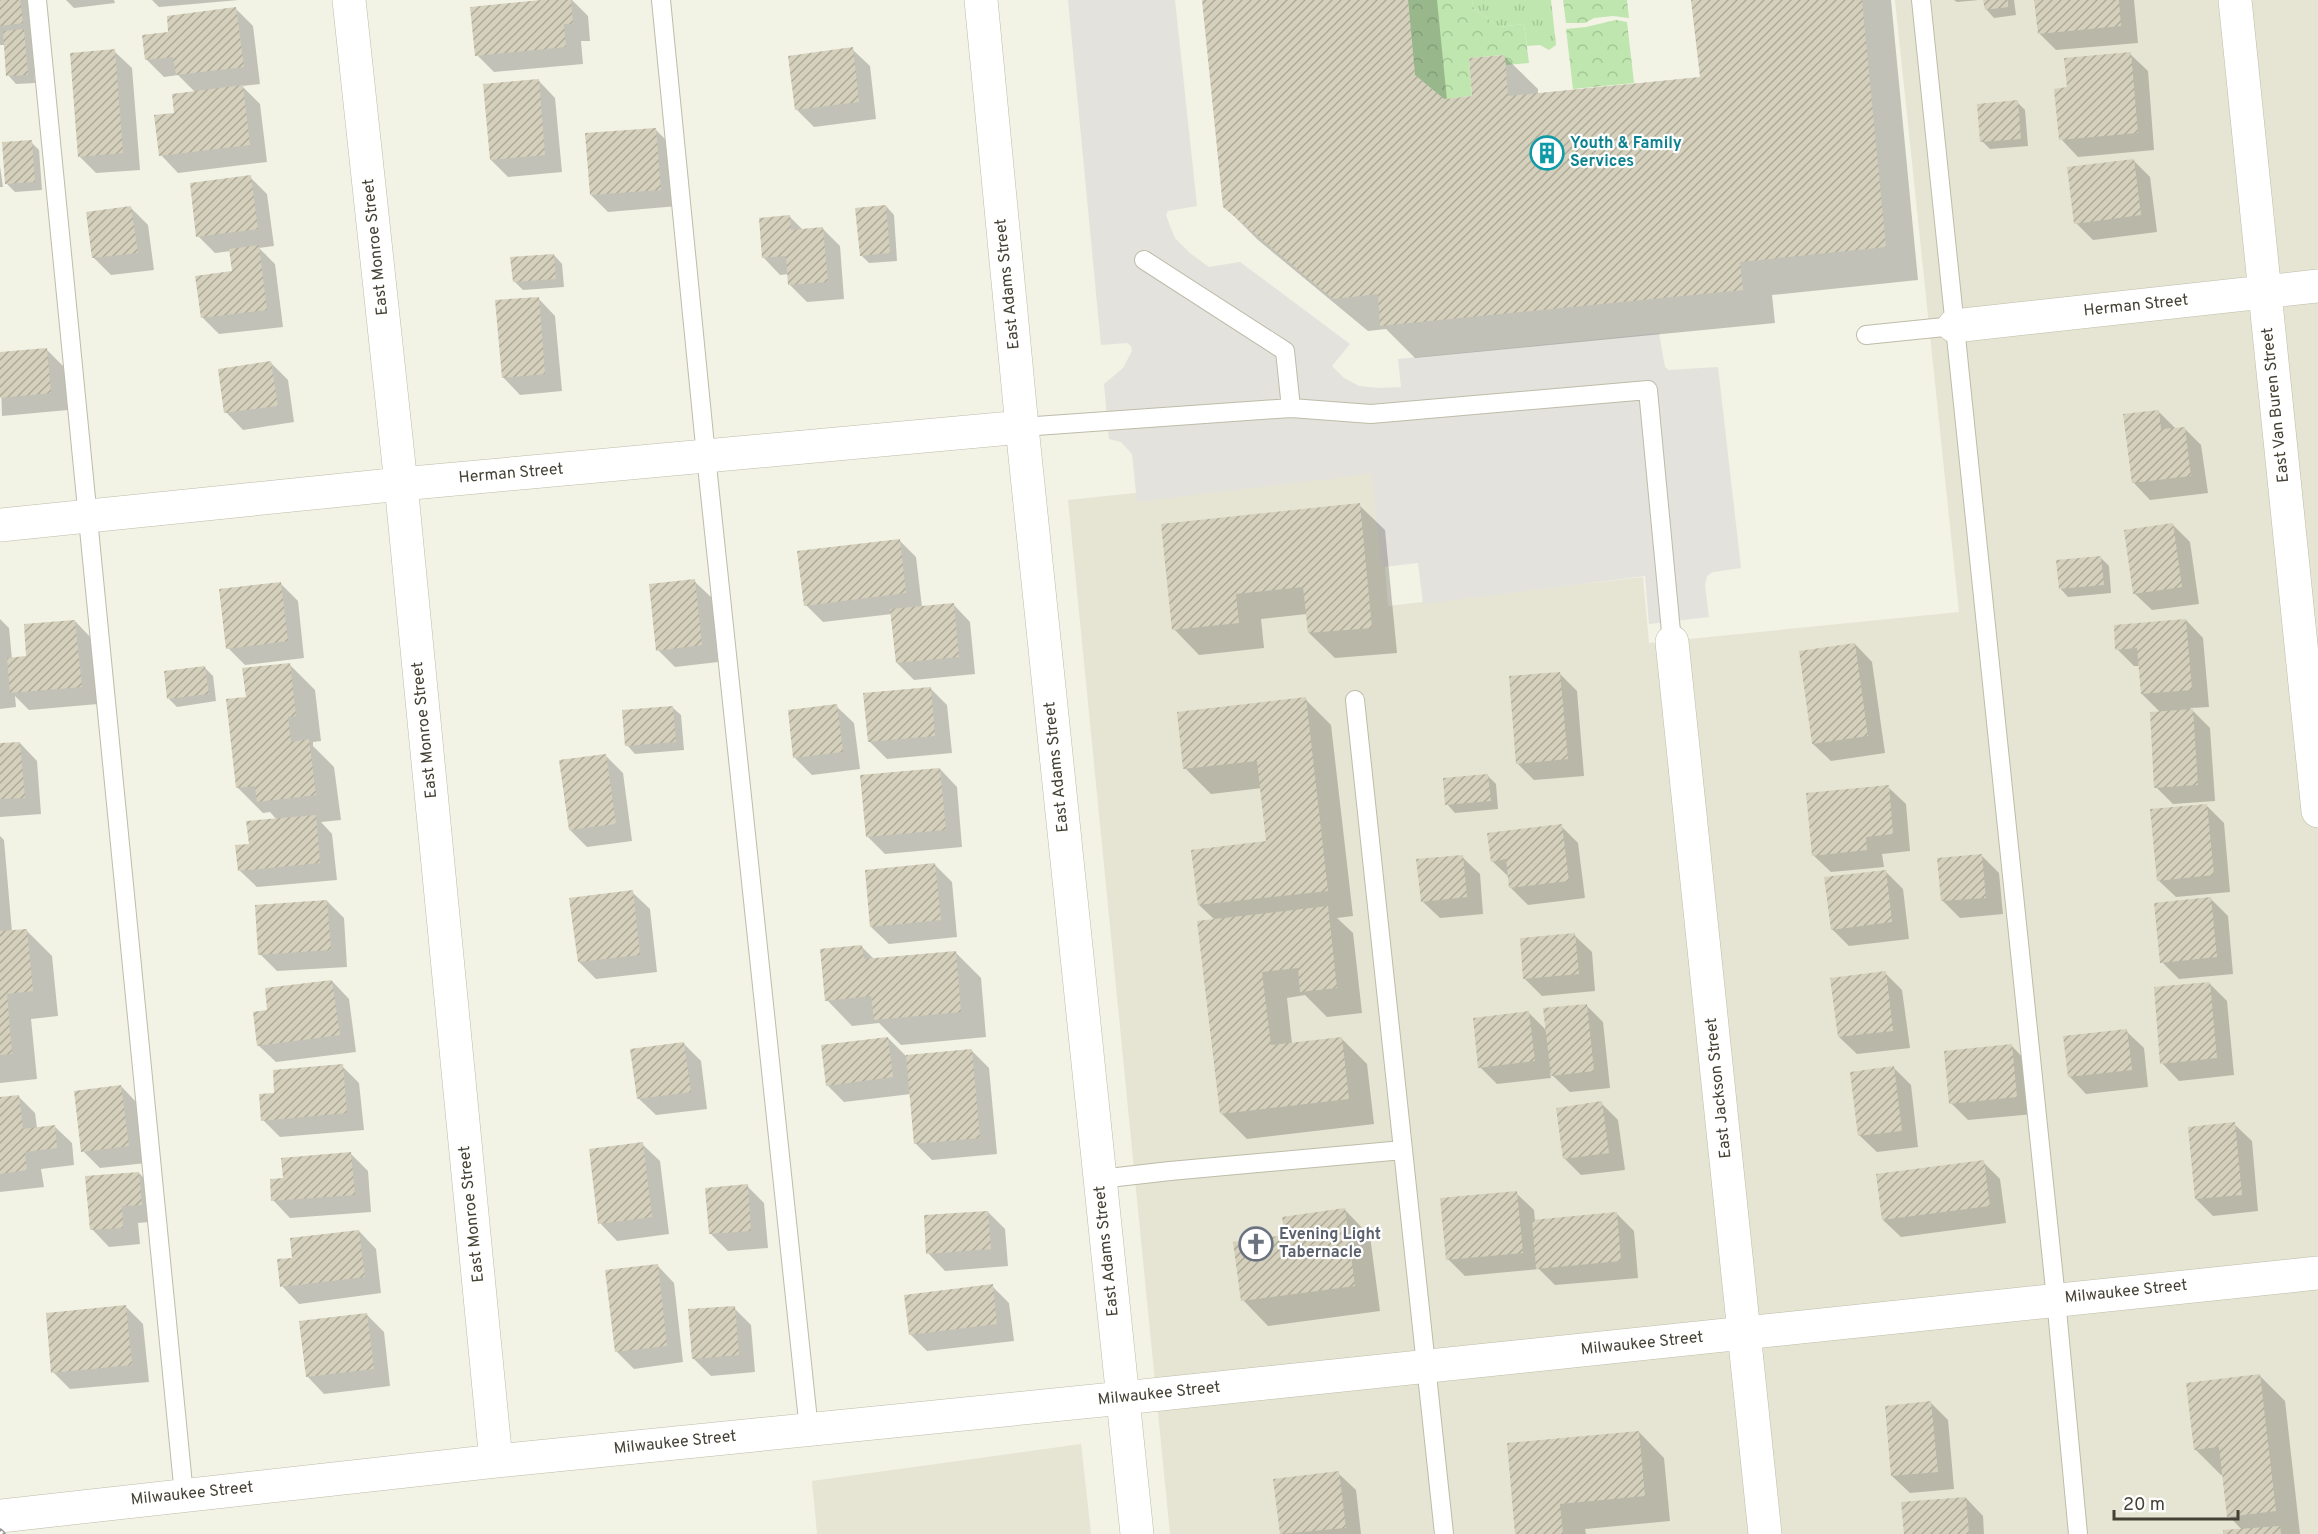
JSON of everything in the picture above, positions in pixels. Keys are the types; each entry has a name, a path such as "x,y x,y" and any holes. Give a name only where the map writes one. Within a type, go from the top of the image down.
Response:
{"street":[{"name":"East Monroe Street","path":"350,0 401,484 496,1461"},
{"name":"East Adams Street","path":"981,0 1022,427 1137,1534"},
{"name":"East Van Buren Street","path":"2235,0 2318,811"},
{"name":"Herman Street","path":"1954,326 2318,286"},
{"name":"Herman Street","path":"0,525 401,484 1022,427"},
{"name":"East Jackson Street","path":"1672,642 1765,1534"},
{"name":"Milwaukee Street","path":"0,1516 496,1461 1745,1334 2056,1299 2318,1273"}],"lane":[{"path":"37,0 184,1495"},
{"path":"661,0 706,456 809,1430"},
{"path":"1921,0 2056,1299 2078,1534"},
{"path":"1144,260 1285,351 1291,408"},
{"path":"1866,335 1954,326"},
{"path":"1022,427 1291,408 1371,414 1648,390 1672,642"},
{"path":"1355,700 1444,1534"},
{"path":"1100,1179 1403,1150"}],"shaded area":[{"path":"1068,0 1175,0 1197,206 1168,211 1166,215 1175,238 1209,267 1240,262 1350,344 1332,366 1344,378 1359,386 1401,387 1398,359 1659,333 1665,367 1669,370 1718,367 1741,568 1713,572 1707,576 1705,586 1709,617 1649,624 1645,576 1423,604 1418,563 1382,567 1371,474 1137,502 1132,454 1121,442 1109,439 1104,384 1123,368 1132,351 1131,346 1127,343 1101,345"},
{"path":"1895,0 2318,0 2318,1534 1170,1534 1068,500 1377,468 1388,606 1643,577 1649,643 1959,612"},
{"path":"1081,1444 1091,1534 817,1534 812,1481"}],"green space":[{"path":"1408,0 1472,0 1473,7 1498,27 1524,24 1529,63 1506,65 1504,55 1469,58 1472,96 1444,99 1415,75"},
{"path":"1472,0 1551,0 1556,45 1549,50 1540,45 1527,46 1524,24 1498,27 1473,7"},
{"path":"1563,0 1627,0 1629,18 1613,16 1594,18 1585,23 1566,23"},
{"path":"1616,20 1627,22 1634,83 1573,89 1566,29"}],"building":[{"path":"0,0 20,0 23,23 0,26"},
{"path":"541,0 571,0 573,24 564,24 566,47 475,56 470,7"},
{"name":"Youth & Family Services","path":"1202,0 1408,0 1415,75 1444,99 1472,96 1469,58 1505,55 1508,96 1700,77 1691,0 1862,0 1886,247 1740,262 1743,290 1380,326 1378,294 1333,299 1223,207"},
{"path":"1983,0 2008,0 2008,7 1985,10"},
{"path":"2034,0 2119,0 2121,26 2038,34"},
{"path":"236,7 244,67 176,75 173,57 145,60 142,35 168,32 167,16"},
{"path":"24,29 28,75 6,76 3,31"},
{"path":"853,47 859,102 795,110 788,56"},
{"path":"115,49 123,153 78,157 70,53"},
{"path":"2131,52 2138,133 2059,140 2054,89 2067,87 2064,58"},
{"path":"539,79 545,155 490,160 483,84"},
{"path":"243,85 250,145 159,156 154,115 174,113 172,94"},
{"path":"2018,100 2021,139 1980,142 1977,104"},
{"path":"656,128 661,190 590,195 585,133"},
{"path":"32,140 35,182 5,184 2,142"},
{"path":"2134,159 2141,215 2074,224 2067,167"},
{"path":"251,175 258,229 196,237 190,183"},
{"path":"886,205 890,253 860,256 855,208"},
{"path":"131,206 138,253 92,258 86,212"},
{"path":"790,215 791,230 823,227 828,282 788,285 786,256 762,258 759,218"},
{"path":"259,245 267,310 201,318 195,276 232,271 229,249"},
{"path":"554,254 556,279 513,282 510,257"},
{"path":"539,297 545,374 502,378 495,300"},
{"path":"47,348 51,393 0,398 0,352"},
{"path":"271,361 278,406 224,413 218,369"},
{"path":"2159,410 2161,429 2185,427 2191,476 2132,483 2123,414"},
{"path":"1360,503 1372,628 1308,633 1303,587 1236,594 1239,623 1172,630 1161,524"},
{"path":"2173,523 2182,587 2133,594 2124,530"},
{"path":"900,539 906,593 804,606 797,551"},
{"path":"2101,556 2104,585 2059,589 2056,560"},
{"path":"695,579 702,645 656,651 649,584"},
{"path":"281,582 288,641 226,649 219,589"},
{"path":"954,603 959,657 896,663 890,609"},
{"path":"2186,619 2192,690 2141,694 2137,648 2115,650 2114,625"},
{"path":"75,620 82,687 10,693 7,658 26,656 24,624"},
{"path":"1855,643 1868,736 1812,744 1799,651"},
{"path":"290,663 296,716 288,717 291,742 309,739 316,795 257,802 255,786 236,788 226,699 246,697 242,668"},
{"path":"205,666 209,694 167,699 164,671"},
{"path":"1560,672 1568,759 1516,764 1509,676"},
{"path":"931,687 935,736 868,742 863,693"},
{"path":"1306,697 1328,891 1198,905 1191,850 1266,841 1257,761 1183,769 1177,712"},
{"path":"837,704 843,752 793,758 788,710"},
{"path":"673,706 676,742 625,746 622,710"},
{"path":"2193,709 2198,785 2154,788 2150,712"},
{"path":"20,742 25,798 0,799 0,743"},
{"path":"606,754 616,824 569,830 559,760"},
{"path":"940,768 946,830 866,837 860,775"},
{"path":"1488,774 1491,801 1445,805 1443,778"},
{"path":"1889,785 1893,834 1866,837 1867,850 1812,856 1806,793"},
{"path":"2207,804 2214,875 2157,881 2150,809"},
{"path":"316,815 320,863 238,871 235,845 249,844 246,821"},
{"path":"1562,824 1569,881 1509,888 1506,859 1491,862 1487,833"},
{"path":"1982,854 1986,898 1941,901 1937,858"},
{"path":"1463,855 1467,897 1421,902 1416,859"},
{"path":"935,863 941,920 870,927 865,870"},
{"path":"1886,870 1892,922 1831,930 1824,877"},
{"path":"633,890 640,955 578,962 569,898"},
{"path":"2211,897 2217,957 2160,963 2154,903"},
{"path":"327,900 331,950 258,955 255,905"},
{"path":"1328,906 1337,988 1300,992 1298,968 1262,972 1271,1045 1342,1037 1349,1099 1220,1114 1197,921"},
{"path":"27,929 33,991 7,994 12,1054 0,1055 0,931"},
{"path":"1575,933 1579,974 1523,979 1520,938"},
{"path":"862,945 864,959 956,951 961,1012 874,1020 871,996 825,1001 820,949"},
{"path":"1886,971 1893,1031 1838,1037 1830,978"},
{"path":"332,980 340,1035 257,1046 253,1012 267,1010 265,988"},
{"path":"2210,982 2217,1058 2160,1064 2154,987"},
{"path":"1587,1004 1594,1071 1551,1076 1543,1008"},
{"path":"1529,1011 1535,1061 1478,1068 1473,1018"},
{"path":"2127,1029 2132,1070 2068,1077 2063,1036"},
{"path":"888,1037 893,1077 826,1086 821,1045"},
{"path":"684,1042 691,1092 637,1099 630,1049"},
{"path":"2012,1044 2017,1097 1949,1104 1944,1051"},
{"path":"972,1049 980,1138 914,1144 906,1055"},
{"path":"343,1064 347,1113 261,1121 259,1094 274,1093 273,1070"},
{"path":"1894,1066 1902,1131 1858,1136 1850,1072"},
{"path":"121,1085 129,1146 81,1152 74,1091"},
{"path":"19,1095 23,1129 55,1125 57,1148 25,1152 27,1170 0,1174 0,1097"},
{"path":"1602,1101 1609,1153 1563,1159 1556,1108"},
{"path":"2235,1122 2242,1195 2195,1199 2188,1127"},
{"path":"643,1142 652,1217 598,1224 589,1149"},
{"path":"351,1152 355,1195 271,1201 270,1179 283,1178 281,1158"},
{"path":"1984,1160 1990,1206 1882,1220 1876,1174"},
{"path":"139,1172 142,1205 122,1206 123,1228 90,1230 85,1176"},
{"path":"748,1184 751,1231 709,1234 705,1188"},
{"path":"1517,1191 1523,1253 1446,1260 1440,1198"},
{"path":"1345,1208 1355,1286 1241,1301 1233,1242 1285,1235 1282,1217"},
{"path":"988,1211 991,1249 926,1254 924,1215"},
{"path":"1617,1212 1621,1261 1536,1269 1532,1220"},
{"path":"359,1230 365,1277 280,1287 277,1259 292,1258 290,1238"},
{"path":"658,1264 667,1346 615,1352 605,1270"},
{"path":"993,1284 997,1324 909,1335 904,1295"},
{"path":"126,1305 132,1365 51,1373 46,1313"},
{"path":"735,1306 739,1355 692,1359 688,1309"},
{"path":"367,1313 374,1369 306,1377 299,1321"},
{"path":"2260,1374 2276,1511 2227,1517 2219,1447 2194,1450 2186,1383"},
{"path":"1931,1401 1938,1472 1891,1476 1885,1406"},
{"path":"1639,1431 1645,1496 1560,1504 1563,1534 1515,1534 1507,1443"},
{"path":"1339,1471 1346,1528 1280,1534 1273,1479"},
{"path":"1966,1497 1969,1534 1904,1534 1901,1502"},
{"path":"2280,1526 2281,1534 2223,1534 2223,1530"}],"place":[{"name":"Youth & Family Services","path":"1547,153"},
{"name":"Evening Light Tabernacle","path":"1256,1244"}]}
